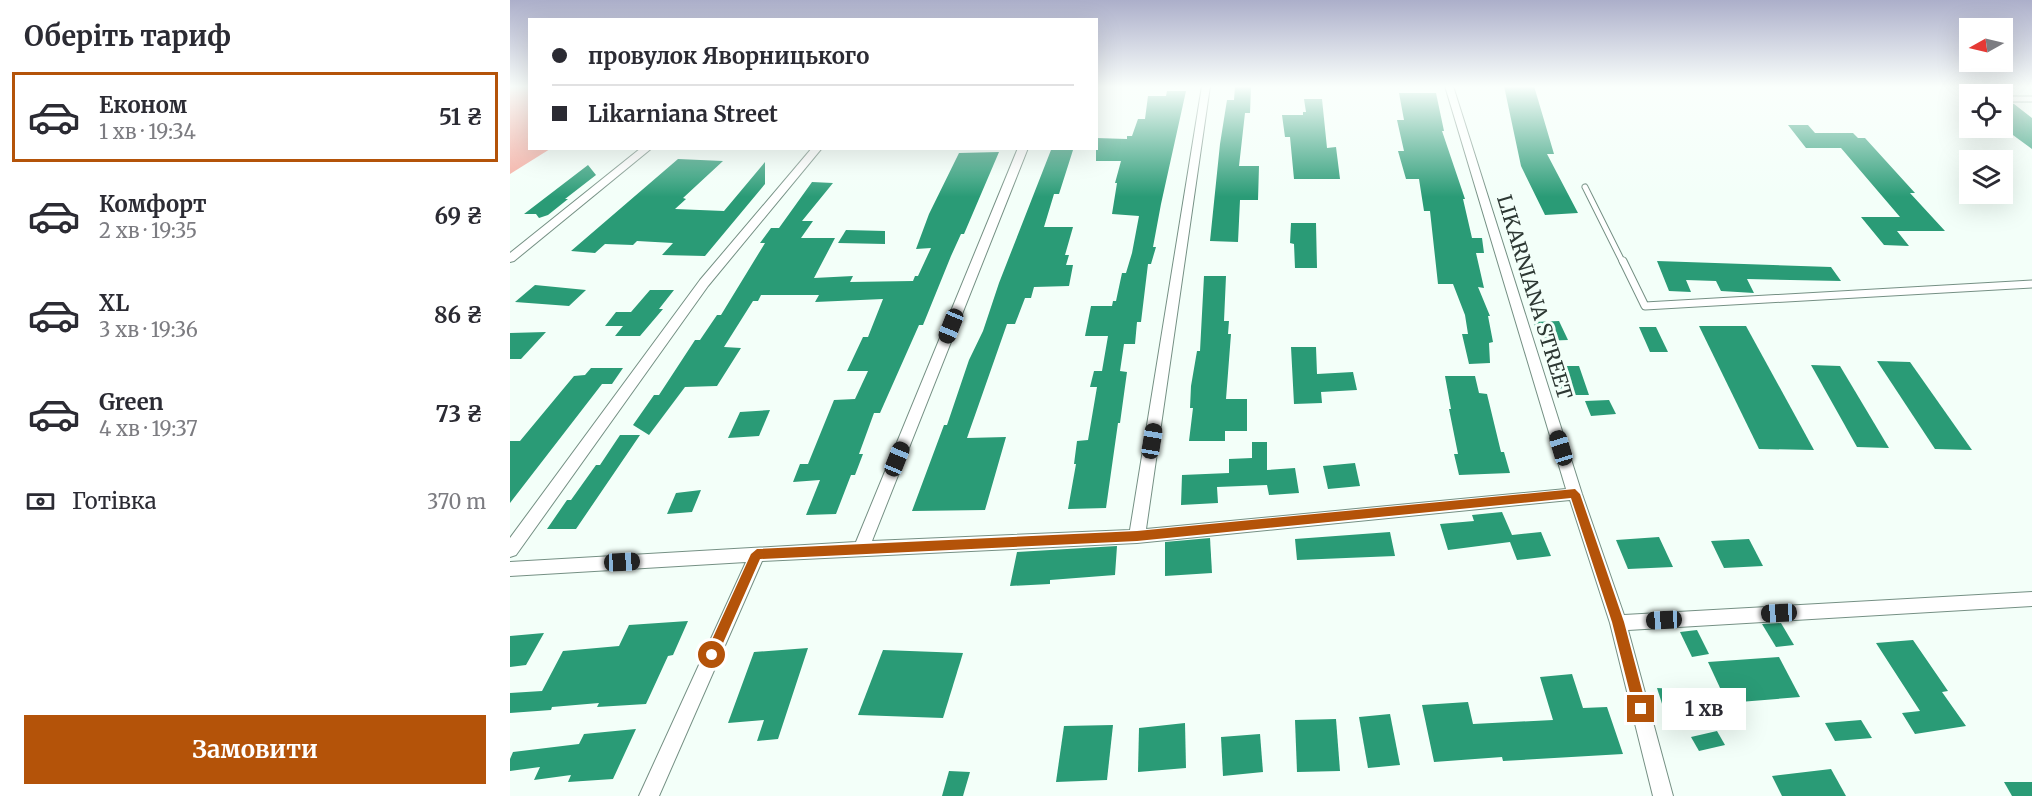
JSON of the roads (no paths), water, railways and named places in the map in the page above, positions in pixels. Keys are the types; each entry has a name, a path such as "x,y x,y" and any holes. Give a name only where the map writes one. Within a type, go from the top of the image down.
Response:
{"street":[{"path":"1137,536 1200,123"},
{"name":"LIKARNIANA STREET","path":"1460,123 1575,494 1618,622 1664,796"},
{"path":"510,259 646,150"},
{"path":"510,550 704,283 816,150"},
{"path":"861,548 1022,150"},
{"path":"510,568 861,548 1137,536 1575,494"},
{"path":"649,796 757,554"},
{"path":"1618,622 2032,599"}],"lane":[{"path":"1585,187 1645,306 2032,284"}]}
